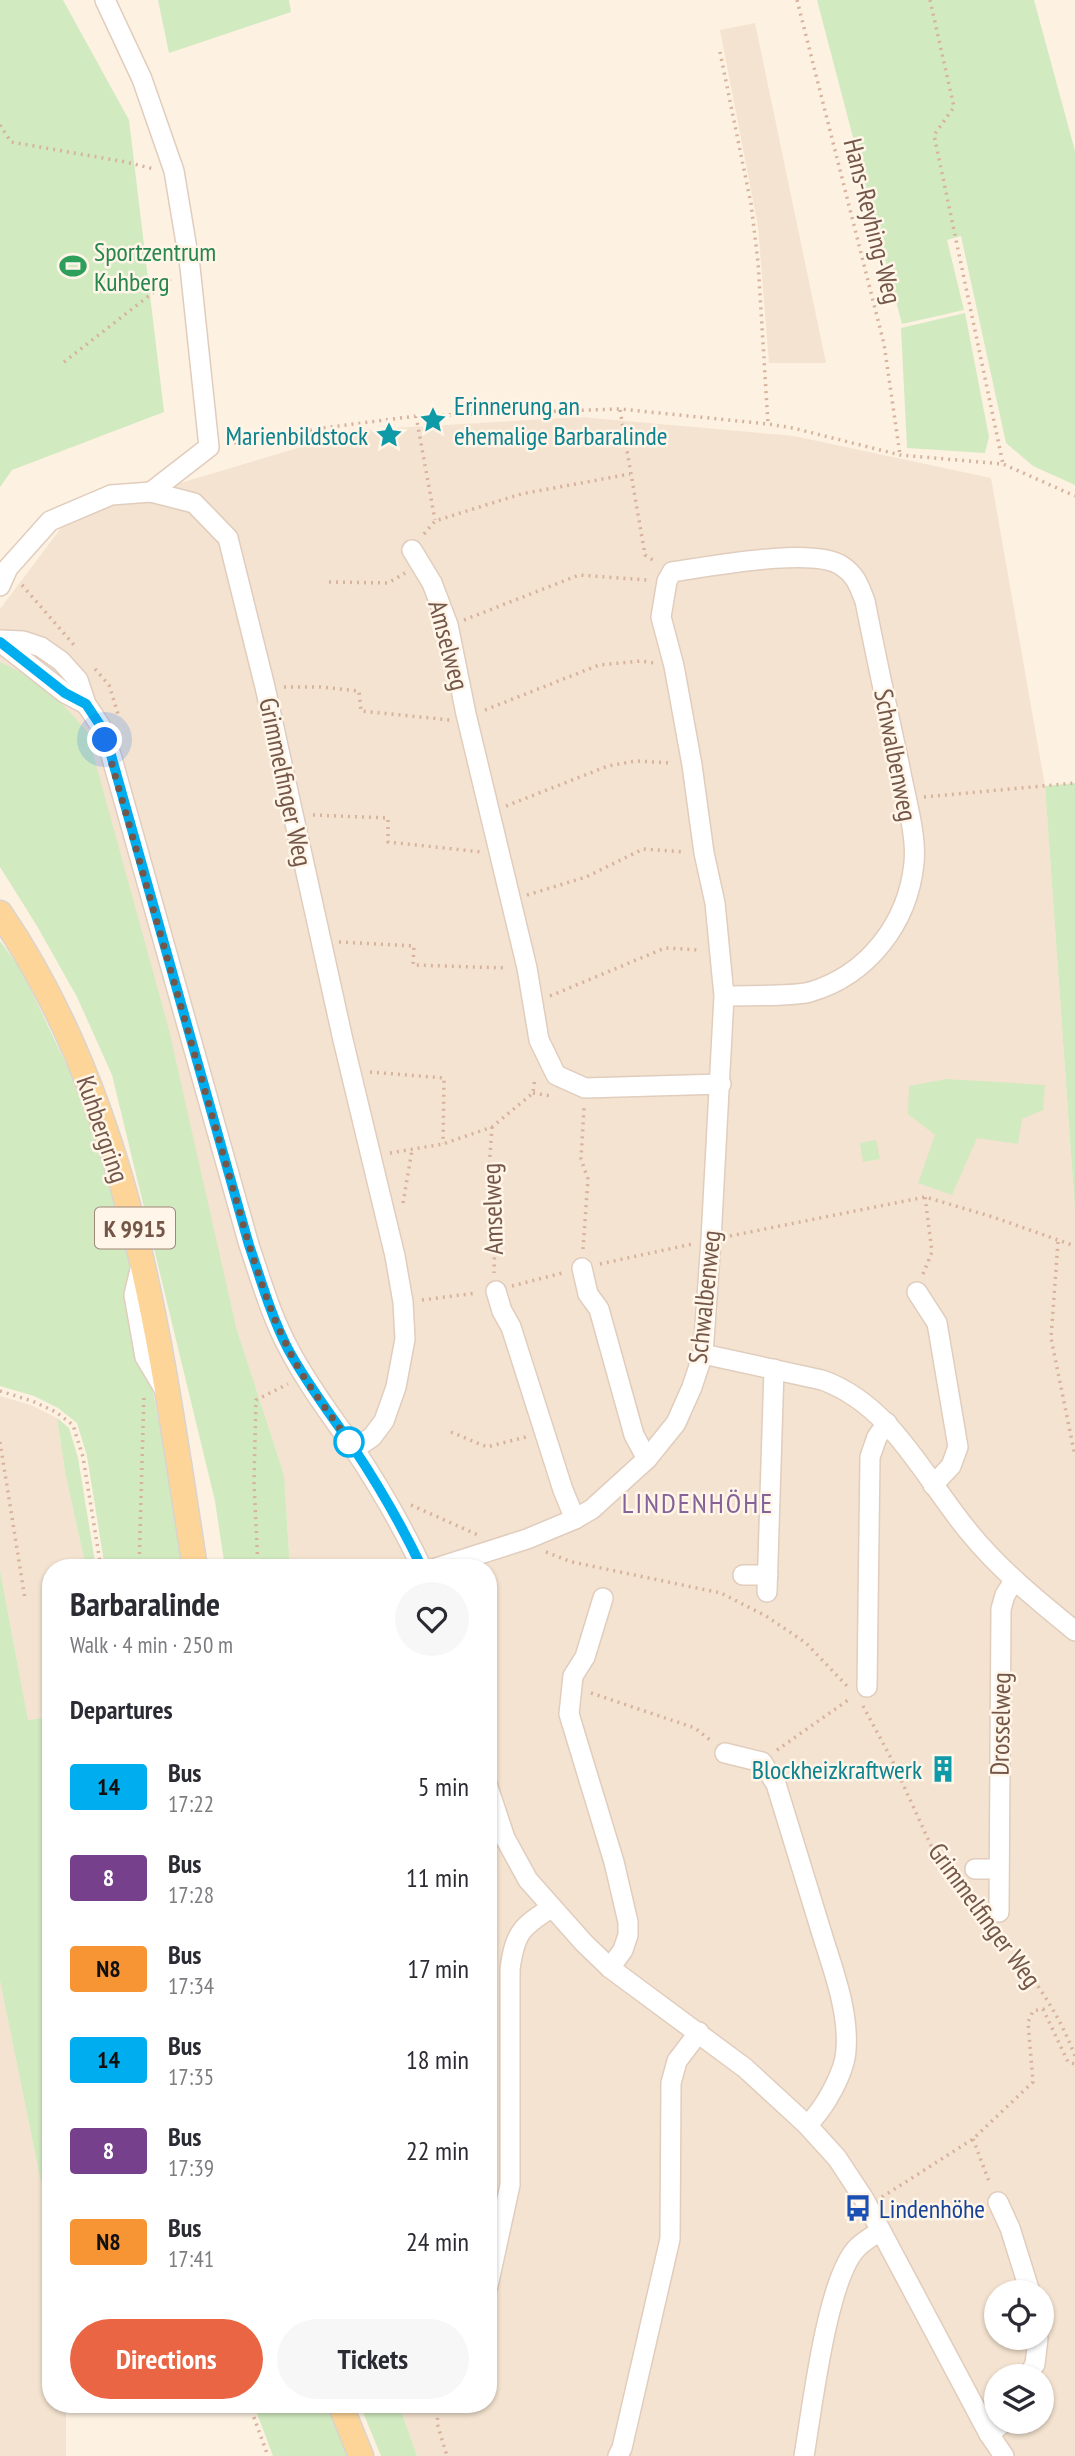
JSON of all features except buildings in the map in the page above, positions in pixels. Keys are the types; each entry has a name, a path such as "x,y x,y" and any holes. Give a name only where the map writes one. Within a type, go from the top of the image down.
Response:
{"main road":[{"name":"Kuhbergring","path":"0,913 23,947 64,1024 101,1112 143,1257 169,1397 194,1559"},
{"path":"344,2413 361,2456"}],"street":[{"path":"105,0 142,79 174,171 180,266 209,447 151,492"},
{"name":"Grimmelfinger Weg","path":"0,586 8,568 50,521 111,495 151,492 194,503 228,538 265,687 334,1003 395,1256 403,1303"},
{"name":"Amselweg","path":"412,550 432,583 448,625 466,714 527,968 539,1040 556,1075 585,1088 720,1084"},
{"name":"Schwalbenweg","path":"464,1559 527,1539 592,1509 648,1459 676,1423 703,1354 724,996 715,903 704,853 674,666 661,617 670,577 758,560 814,558 840,564 856,577 864,601 906,799 914,862 909,884 893,929 872,957 841,980 807,993 724,996"},
{"path":"0,641 23,640 41,647 61,662 78,680 86,704 100,725 111,755 249,1245 273,1313 287,1348 304,1378 354,1449 418,1559"},
{"path":"143,1257 134,1295 145,1357 169,1397"},
{"path":"582,1268 588,1294 600,1309 634,1435 648,1459"},
{"path":"496,1290 502,1311 511,1327 563,1490 575,1519"},
{"path":"917,1292 937,1323 958,1447 951,1466 933,1485"},
{"path":"354,1449 372,1437 384,1421 396,1387 405,1339 403,1303"},
{"path":"703,1354 840,1386 862,1399 887,1423 969,1532 1014,1581 1075,1631"},
{"path":"743,1575 768,1583 774,1369"},
{"path":"858,1693 858,1651 870,1457 877,1437 887,1423"},
{"name":"Drosselweg","path":"993,1921 998,1869 1002,1609 1005,1595 1014,1581"},
{"path":"603,1598 585,1657 573,1676 569,1714 614,1862 628,1922 628,1935 623,1950 610,1968"},
{"path":"725,1753 761,1761 776,1784 837,1985 846,2029 846,2052 842,2071 814,2119 807,2125"},
{"path":"497,1814 505,1838 528,1880 551,1908 610,1968 744,2068 807,2125 837,2158 864,2199 880,2231 984,2406"},
{"path":"975,1869 998,1869"},
{"path":"497,2245 510,2185 510,1969 514,1945 526,1924 551,1908"},
{"path":"618,2456 670,2239 671,2083 677,2061 699,2032"},
{"path":"998,2202 1010,2228 1026,2280"},
{"path":"804,2456 832,2303 841,2273 857,2248 880,2231"},
{"path":"998,2434 1004,2456"}],"path":[{"name":"Hans-Reyhing-Weg","path":"797,0 884,344 900,455"},
{"path":"930,0 954,107 934,135 1003,464"},
{"path":"720,52 751,204 758,262 768,424"},
{"path":"0,125 12,142 174,171"},
{"path":"150,159 153,169"},
{"path":"64,362 172,277 180,266"},
{"path":"173,290 172,277 180,266"},
{"path":"209,447 416,416 620,409 768,424 900,455 1003,464 1075,496"},
{"path":"620,409 645,555 670,577"},
{"path":"416,416 435,521"},
{"path":"412,550 435,521 521,494 630,474"},
{"name":"Amselweg","path":"473,618 579,575 670,577"},
{"path":"330,582 388,583"},
{"name":"Amselweg","path":"494,708 599,665 641,662"},
{"name":"Amselweg","path":"296,688 320,687 359,691 361,710 430,717"},
{"path":"519,801 608,765 653,761"},
{"path":"906,799 1075,783"},
{"path":"325,816 388,818 388,842 501,854"},
{"path":"538,893 586,877 643,849 704,853"},
{"path":"349,942 414,946 413,965 493,967"},
{"path":"558,992 665,948 720,951"},
{"name":"Amselweg","path":"377,1072 444,1077 443,1144"},
{"path":"582,1268 588,1179 581,1159 585,1088"},
{"name":"Amselweg","path":"371,1157 443,1144 492,1127 533,1093"},
{"name":"Amselweg","path":"492,1127 488,1183 496,1196 493,1278 496,1290"},
{"path":"917,1292 932,1252 925,1197"},
{"path":"403,1303 496,1290 711,1240 925,1197 993,1217 1075,1246"},
{"path":"1058,1242 1051,1338 1075,1456"},
{"path":"139,1559 145,1357"},
{"path":"258,1559 254,1482 256,1400 279,1387 304,1378"},
{"path":"0,1391 56,1412 73,1425 83,1457 100,1559"},
{"path":"451,1432 487,1447 545,1432"},
{"path":"0,1442 25,1599"},
{"path":"380,1492 505,1546"},
{"name":"Grimmelfinger Weg","path":"527,1539 538,1550 572,1562 722,1593 766,1616 806,1643 836,1671 858,1693 934,1852 993,1921 1032,1975 1068,2036 1075,2056"},
{"path":"570,1690 582,1690 695,1728 725,1753"},
{"path":"761,1761 858,1693"},
{"path":"880,2198 973,2140 1033,2082 1028,2022 1033,2011 1043,2009 1068,2063 1075,2064"},
{"path":"973,2140 998,2202"},
{"path":"252,2413 268,2456"},
{"path":"438,2413 437,2423 447,2456"}],"shaded area":[{"path":"755,23 826,363 769,363 758,226 720,30"},
{"path":"581,417 794,436 991,478 1045,786 1075,1211 1075,2456 417,2456 402,2413 497,2413 497,1559 289,1559 284,1475 236,1327 41,684 0,662 0,609 70,516 358,430"},
{"path":"0,1396 31,1405 57,1418 65,1472 84,1559 42,1559 42,1718 28,1720 0,1570"},
{"path":"0,1981 42,2188 42,2413 66,2413 66,2456 0,2456"}],"green space":[{"name":"Sportzentrum Kuhberg","path":"0,0 63,0 129,120 164,412 12,470 0,487"},
{"path":"158,0 289,0 291,12 169,53"},
{"path":"817,0 1034,0 1075,151 1075,485 1033,466 1006,443 961,236 947,240 964,310 902,324"},
{"path":"965,313 989,437 985,453 907,448 901,328"},
{"path":"0,662 48,691 87,732 169,1030 236,1327 284,1475 289,1559 224,1559 215,1501 112,1075 77,997 0,867"},
{"path":"1075,783 1075,1211 1045,786"},
{"path":"0,941 22,971 82,1098 122,1228 166,1460 181,1559 104,1559 87,1456 77,1423 58,1408 34,1396 0,1386"},
{"path":"946,1079 1045,1085 1043,1110 1022,1119 1018,1144 977,1138 952,1195 918,1183 935,1135 908,1114 909,1086"},
{"path":"876,1140 880,1159 863,1162 860,1143"},
{"path":"57,1418 69,1428 78,1458 95,1559 84,1559 65,1472"},
{"path":"0,1570 28,1720 42,1718 42,2188 0,1981"},
{"path":"257,2413 333,2413 347,2456 273,2456"},
{"path":"363,2413 402,2413 417,2456 381,2456"}],"bus line":[{"name":"14","path":"0,642 65,693 86,704 100,725 111,755 249,1245 268,1302 287,1348 304,1378 354,1449 418,1559"}],"place":[{"name":"Sportzentrum Kuhberg","path":"73,266"},
{"name":"Erinnerung an ehemalige Barbaralinde","path":"433,420"},
{"name":"Marienbildstock","path":"389,435"},
{"name":"Blockheizkraftwerk","path":"943,1769"},
{"name":"Lindenhöhe","path":"858,2208"}],"district":[{"name":"LINDENHÖHE","path":"698,1502"}],"route":[{"path":"105,740 249,1245 268,1302 287,1348 304,1378 349,1442"}]}
